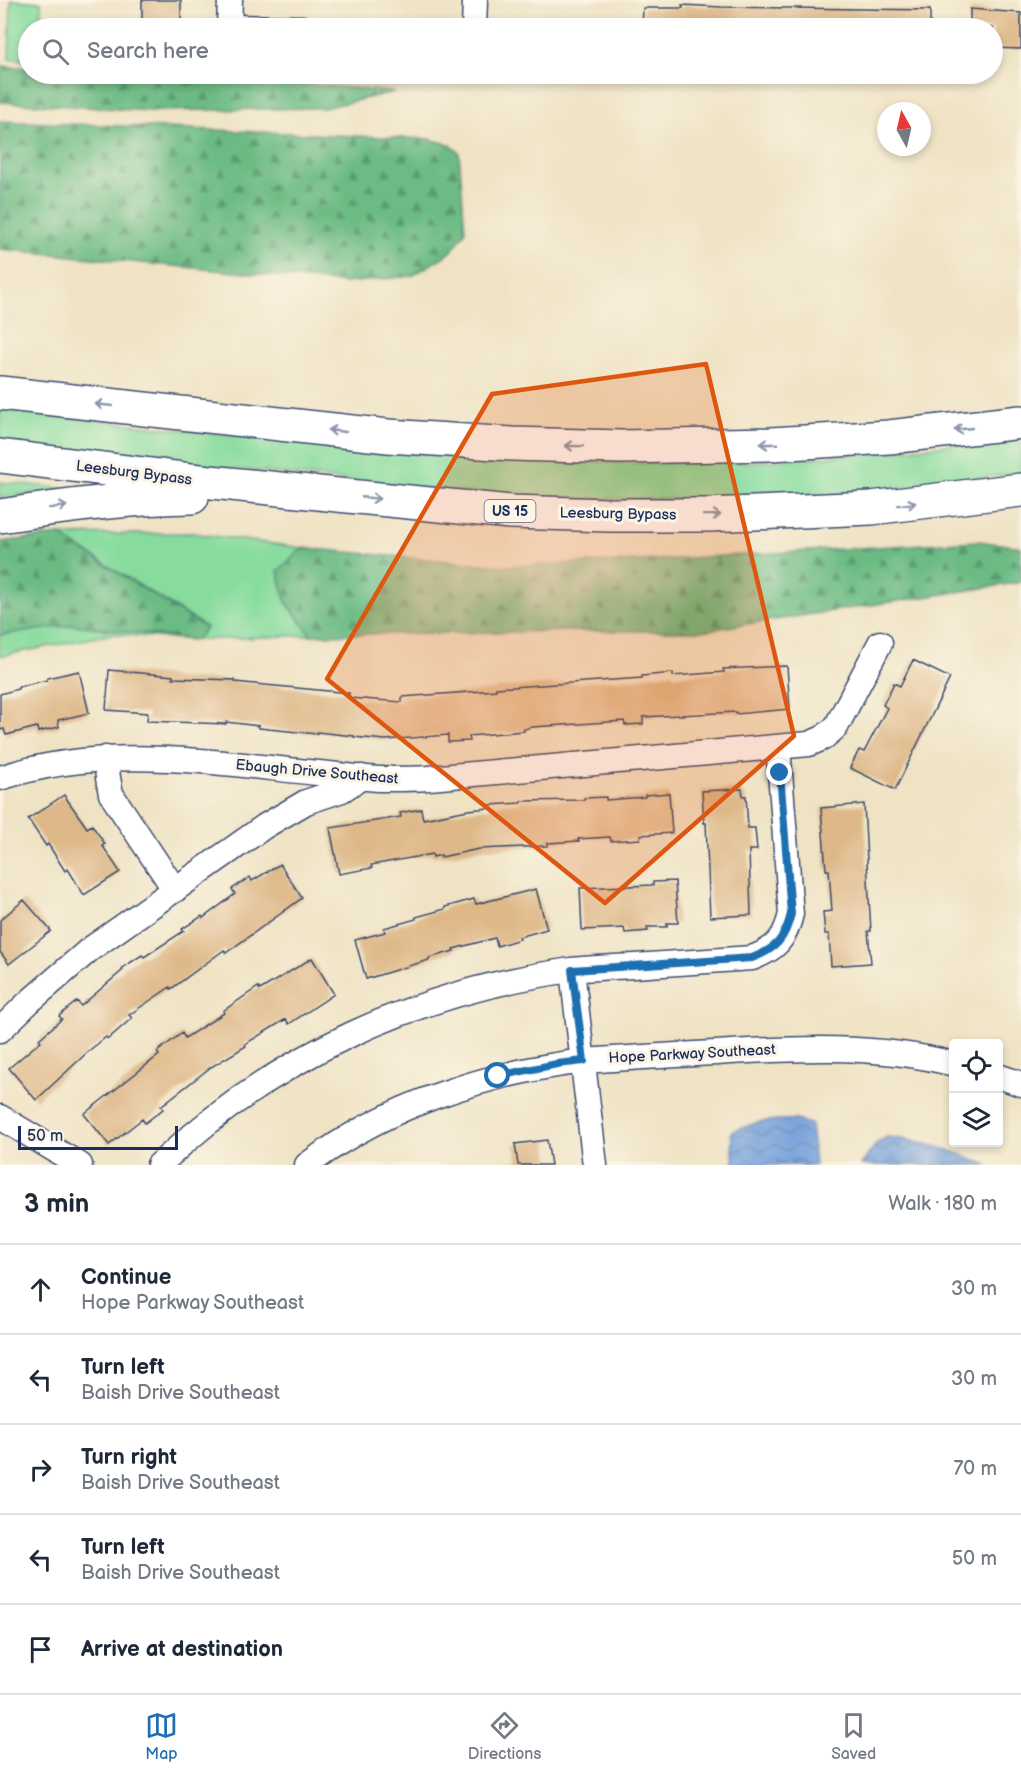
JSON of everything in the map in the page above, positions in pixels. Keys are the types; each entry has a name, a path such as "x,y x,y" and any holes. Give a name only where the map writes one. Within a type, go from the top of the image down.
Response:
{"highway":[{"path":"0,393 388,436 512,444 621,447 771,444 889,437 1021,422"},
{"name":"Leesburg Bypass","path":"0,456 192,480 510,512 608,515 798,512 871,508 1021,490"},
{"path":"0,516 158,497 338,495"}],"street":[{"path":"229,18 230,0"},
{"path":"474,18 475,0"},
{"name":"Ebaugh Drive Southeast","path":"0,778 62,763 106,758 153,758 378,779 429,778 809,744 824,738 836,727 880,643"},
{"path":"159,1165 230,1104 286,1068 339,1039 389,1017 448,997 508,981 572,970 752,958 767,952 779,942 787,929 791,914 778,747"},
{"path":"106,758 111,794 175,890"},
{"path":"0,1030 89,950 264,826 306,802 342,790 362,777"},
{"path":"572,970 595,1165"},
{"name":"Hope Parkway Southeast","path":"307,1165 372,1123 424,1101 498,1076 548,1066 584,1061 820,1048 886,1053 949,1063"},
{"path":"1003,1077 1021,1084"},
{"path":"0,1117 80,1165"}],"highlighted area":[{"path":"706,364 794,736 605,903 327,679 492,394"}],"green space":[{"path":"11,0 41,2 40,18 18,18 18,59 9,59"},
{"path":"0,66 18,67 18,84 307,84 394,92 324,108 151,111 0,102"},
{"path":"0,121 429,139 451,145 459,152 465,232 451,252 412,276 346,283 0,249"},
{"path":"0,410 365,449 639,463 753,462 870,453 1021,437 1021,473 877,491 753,500 520,498 0,445"},
{"path":"0,482 72,489 0,498"},
{"path":"192,533 303,548 278,571 286,602 311,635 196,640 206,627 59,535"},
{"path":"59,535 206,628 196,640 74,625 0,635 0,542"},
{"path":"978,541 1021,547 1021,582 702,631 311,635 286,602 278,571 303,548 503,566 638,561"},
{"path":"74,625 196,640 112,634 0,656 0,635"}],"water":[{"path":"796,1120 811,1124 815,1165 734,1165 731,1132 759,1122"},
{"path":"887,1137 938,1147 988,1165 861,1165 876,1144"}],"building":[{"path":"142,0 181,0 181,18 142,18"},
{"path":"682,5 930,10 930,18 642,18 643,8 683,8"},
{"path":"970,9 1021,13 1021,49 1003,48 1003,18 970,18"},
{"path":"913,660 950,678 895,790 850,768 859,750 864,752 887,708 883,705 894,683 900,686"},
{"path":"787,666 790,709 736,714 736,712 643,717 643,724 625,725 624,721 532,727 524,731 469,736 470,741 448,742 448,735 385,740 259,728 259,726 226,722 226,724 147,721 148,713 106,710 109,670 173,676 173,678 235,680 235,682 349,693 349,698 402,702 402,697 496,690 496,688 642,678 642,676 673,673 673,676 724,672 723,669"},
{"path":"79,671 89,713 58,720 59,727 38,732 37,727 6,735 4,729 0,730 0,694 47,680 47,678"},
{"path":"742,789 743,796 746,796 748,828 755,828 757,850 749,850 751,915 710,917 706,823 704,823 702,791"},
{"path":"669,793 672,833 640,835 640,839 611,841 610,837 547,843 547,846 479,849 441,857 441,855 433,857 432,854 371,865 372,868 339,874 330,828 401,817 400,813 421,809 423,819 490,808 490,805 521,803 521,801 584,800 584,798 606,797 606,800"},
{"path":"64,795 87,828 92,825 120,872 84,895 68,869 65,871 48,844 46,846 28,819"},
{"path":"864,804 871,963 831,966 829,934 825,934 823,912 832,911 821,808"},
{"path":"280,864 302,898 226,953 224,950 171,989 170,987 129,1015 132,1018 108,1039 106,1037 91,1049 36,1100 9,1068 41,1041 39,1039 62,1019 59,1016 77,1001 81,1006 123,970 122,968 142,955 144,957 184,931 182,929 202,916 203,918 235,894 232,889 250,877 252,881"},
{"path":"675,881 678,923 667,923 667,927 647,927 648,931 625,933 624,928 582,930 580,888 653,885 653,882"},
{"path":"536,889 547,929 497,946 495,938 453,949 454,951 429,958 429,960 366,979 355,940 385,932 384,928 416,919 416,917 445,909 445,907 474,899 476,904"},
{"path":"24,900 51,931 9,964 0,952 0,920"},
{"path":"312,958 334,994 289,1024 286,1019 245,1044 246,1046 211,1067 161,1106 163,1109 145,1123 142,1119 109,1145 84,1114 159,1055 157,1052 182,1033 185,1038 224,1013 223,1011 258,987 260,990"},
{"path":"547,1140 551,1165 518,1165 515,1144"}],"route":[{"path":"498,1076 584,1061 572,970 752,958 767,952 779,942 787,929 791,914 780,773"}]}
